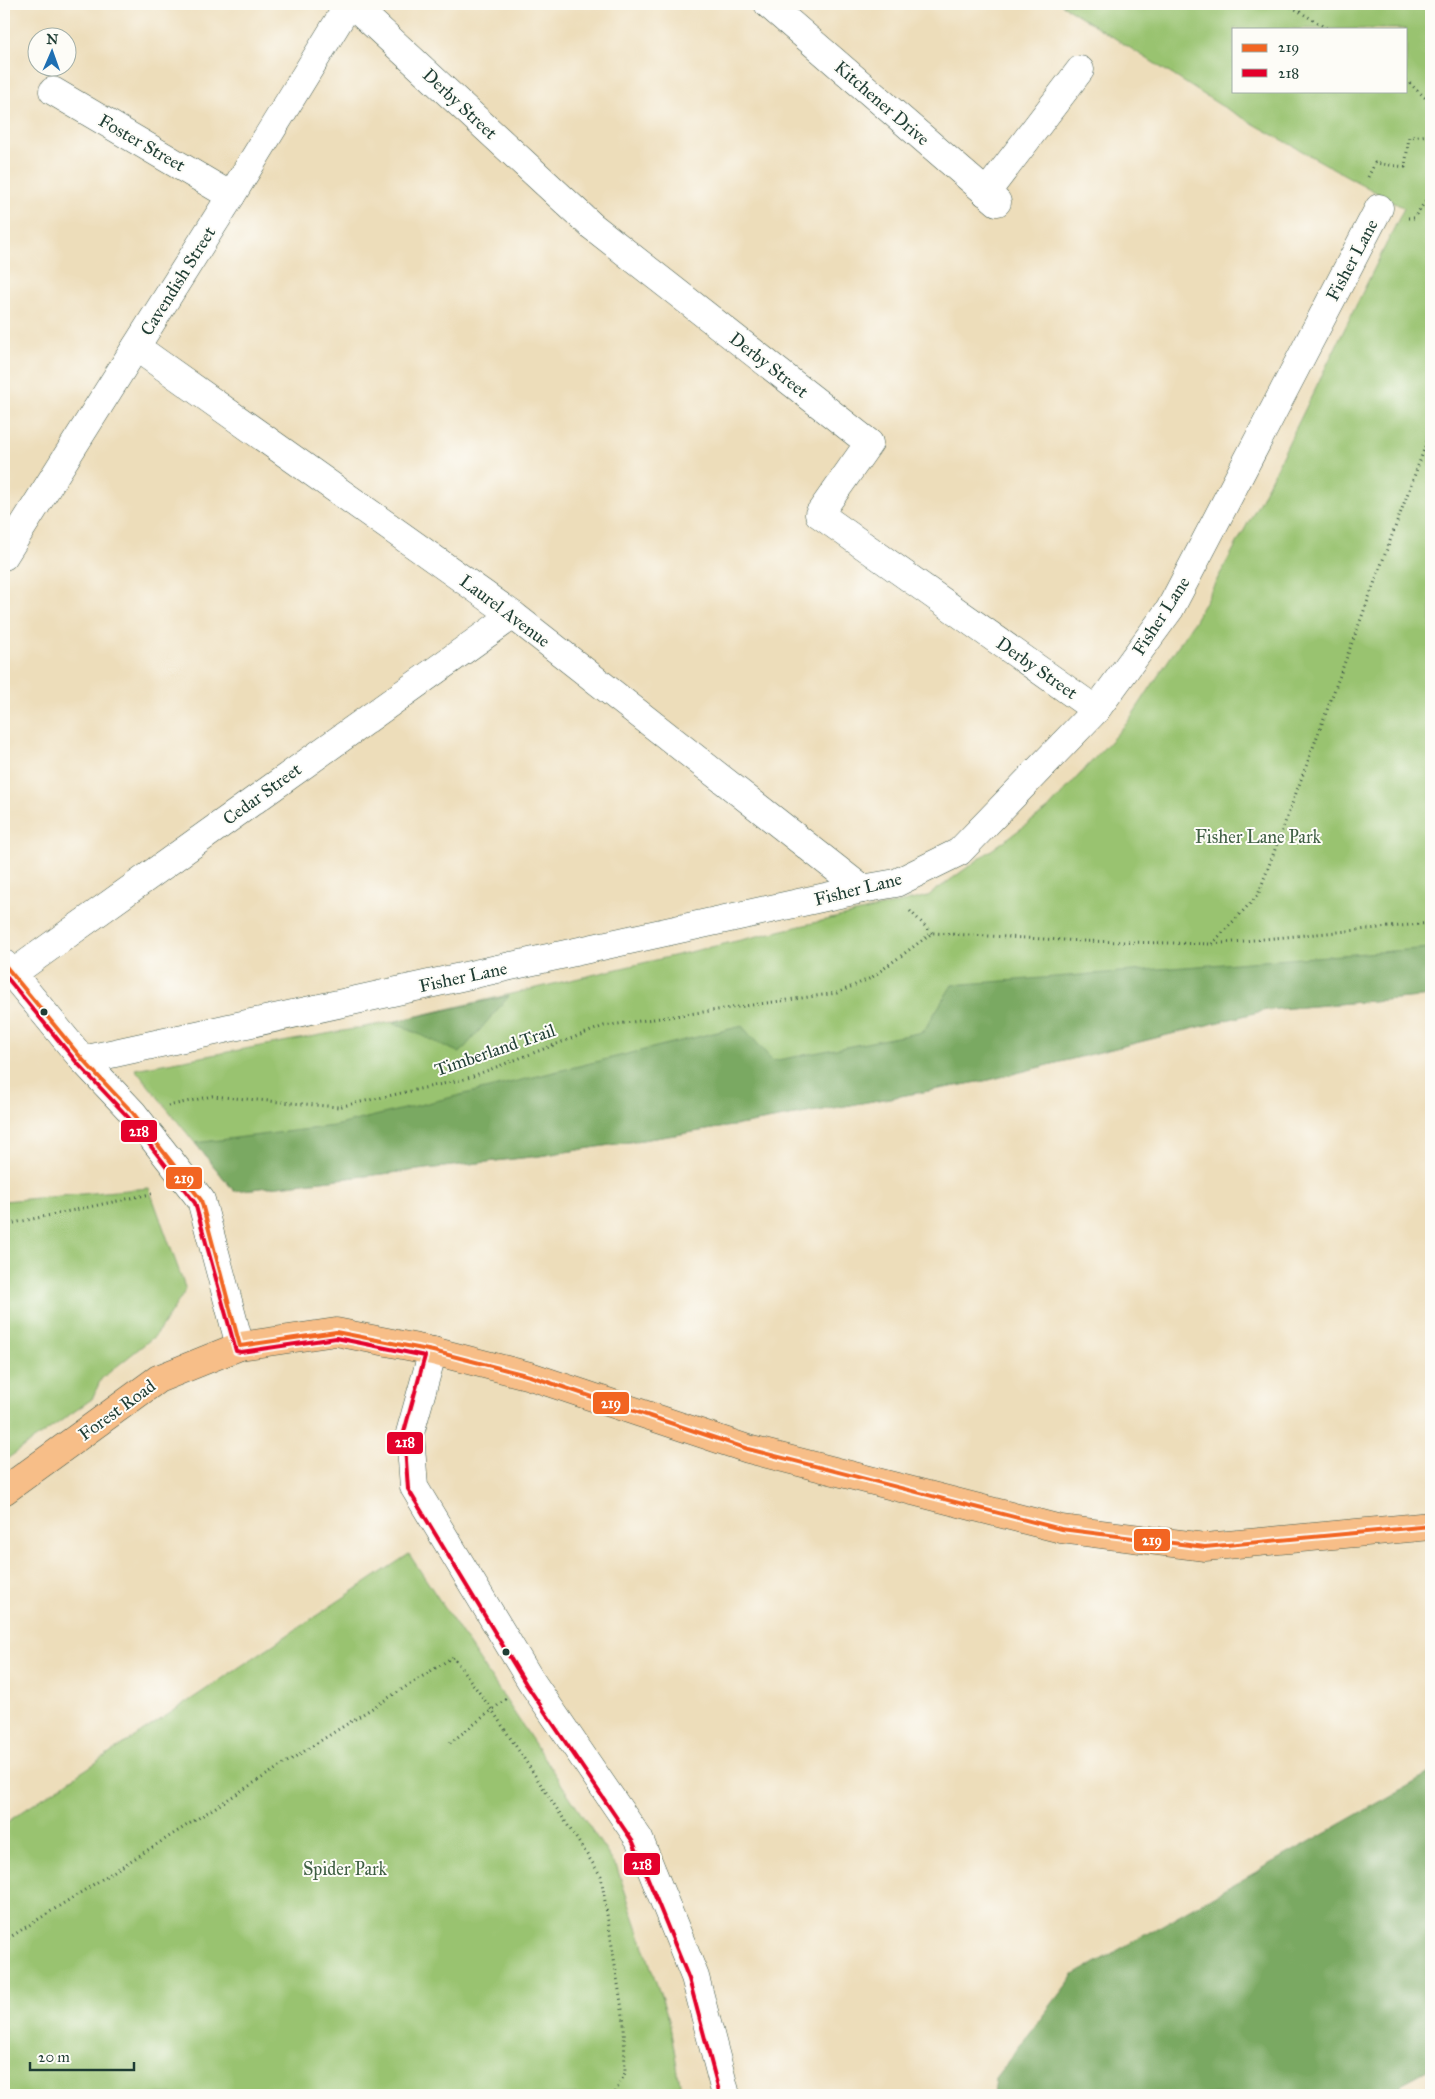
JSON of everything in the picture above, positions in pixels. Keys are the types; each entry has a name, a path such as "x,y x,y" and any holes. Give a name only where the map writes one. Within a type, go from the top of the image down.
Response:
{"main road":[{"name":"Forest Road","path":"4,1491 158,1379 240,1346 336,1332 433,1351 530,1376 748,1449 1061,1529 1205,1547 1431,1526"}],"street":[{"name":"Cavendish Street","path":"4,556 351,4"},
{"name":"Derby Street","path":"351,4 592,226 869,443 820,514 1096,710"},
{"name":"Kitchener Drive","path":"768,4 991,197 1080,70"},
{"name":"Foster Street","path":"53,91 231,196"},
{"name":"Fisher Lane","path":"83,1060 896,883 959,852 1096,710 1170,609 1379,208"},
{"name":"Laurel Avenue","path":"136,347 513,615 862,889"},
{"name":"Cedar Street","path":"8,969 513,615"},
{"path":"8,969 83,1060 133,1113 201,1200 240,1346"},
{"path":"433,1351 410,1433 414,1487 531,1681 640,1839 696,1977 726,2095"}],"path":[{"path":"1287,4 1326,28"},
{"path":"1408,82 1431,103"},
{"path":"1379,208 1359,196 1375,163 1405,167 1409,137 1431,135"},
{"path":"1414,218 1431,192"},
{"path":"1212,944 1258,896 1431,431"},
{"name":"Timberland Trail","path":"133,1113 212,1096 338,1107 465,1079 604,1026 837,994 871,978 932,933 1082,941 1212,944 1431,924"},
{"path":"4,1225 190,1186"},
{"path":"4,1941 453,1657 492,1710 601,1876 624,2022 625,2073 614,2095"},
{"path":"450,1743 531,1681"}],"green space":[{"name":"Fisher Lane Park","path":"1061,4 1431,4 1431,996 1266,1010 989,1080 745,1124 539,1156 234,1191 135,1069 392,1022 928,896 1048,809 1127,723 1195,620 1260,501 1404,208 1220,105"},
{"path":"1431,948 1431,996 1266,1010 989,1080 745,1124 539,1156 234,1191 195,1143 334,1126 742,1026 773,1061 923,1032 952,985"},
{"path":"509,996 460,1053 392,1022"},
{"path":"149,1188 186,1290 156,1335 101,1379 92,1399 4,1461 4,1201"},
{"name":"Spider Park","path":"409,1554 617,1868 669,2020 682,2095 4,2095 4,1824"},
{"path":"1431,1773 1431,2068 1380,2095 993,2095 995,2078 1074,1975"}],"transit line":[{"name":"219","path":"4,964 83,1060 133,1113 201,1200 240,1346 336,1332 433,1351 530,1376 748,1449 1061,1529 1205,1547 1431,1526"},
{"name":"218","path":"4,974 78,1064 128,1117 195,1203 236,1351 241,1352 336,1338 425,1356 404,1432 408,1489 526,1684 633,1842 689,1979 720,2095"}]}
